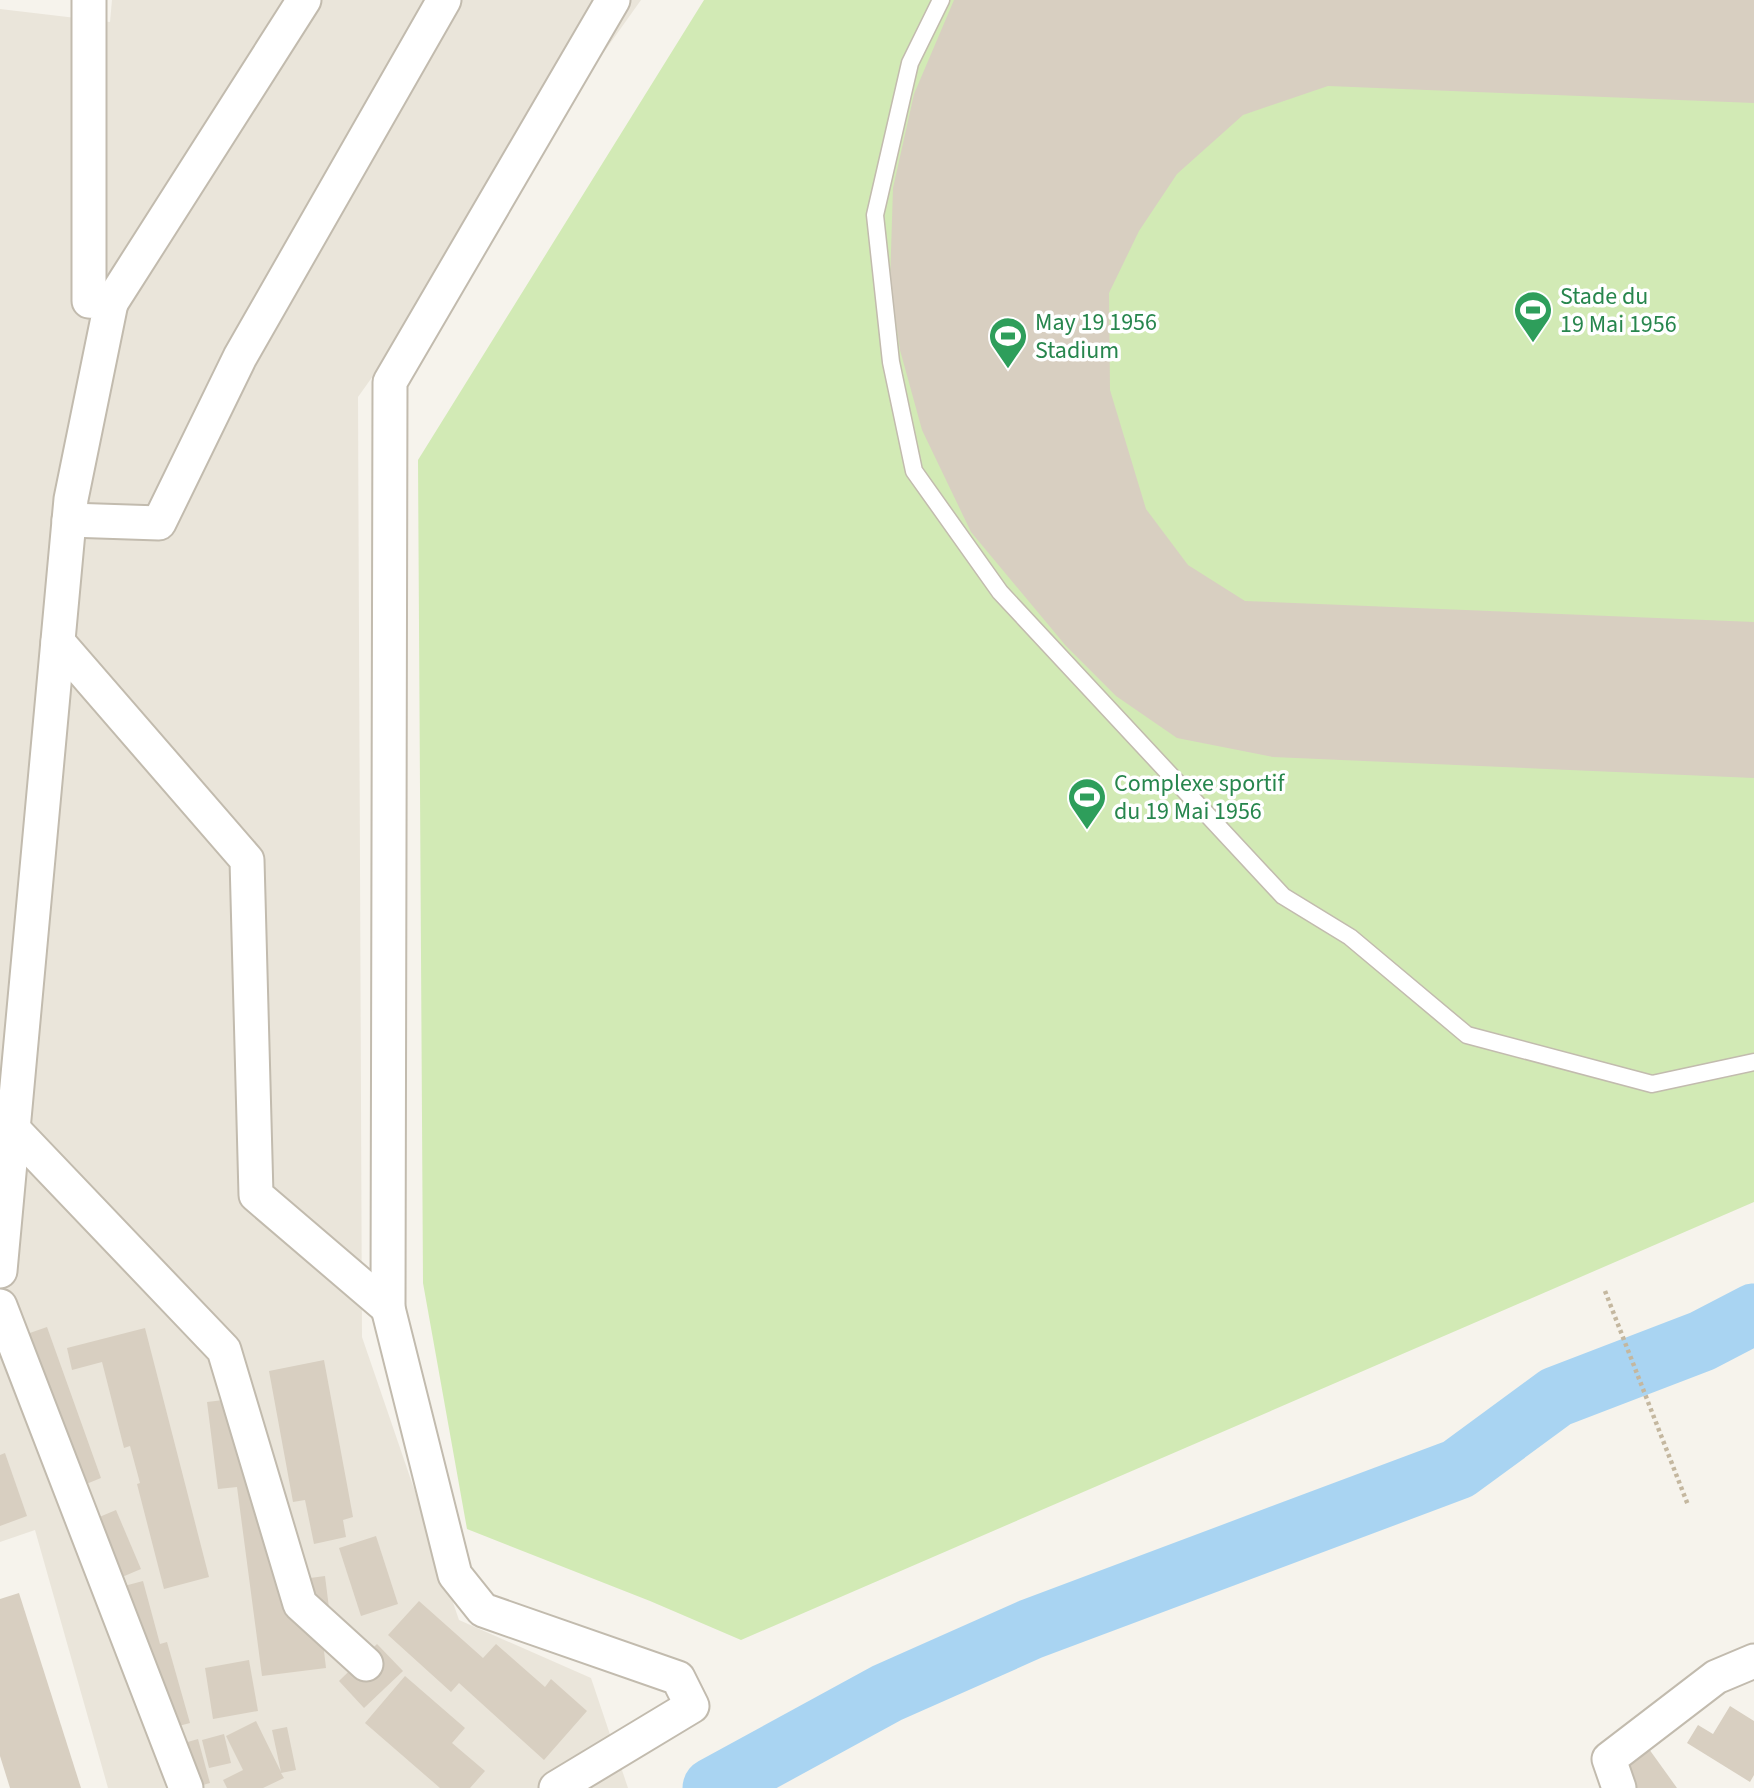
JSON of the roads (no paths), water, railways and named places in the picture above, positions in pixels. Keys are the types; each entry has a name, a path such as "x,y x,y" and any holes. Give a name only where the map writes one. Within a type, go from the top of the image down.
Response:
{"street":[{"path":"89,0 89,301 111,303"},
{"path":"0,1271 69,520 111,303 304,0"},
{"path":"69,520 159,523 240,357 444,0"},
{"path":"556,1788 692,1706 678,1678 483,1611 455,1575 388,1308 390,382 613,0"},
{"path":"58,642 247,860 256,1195 388,1308"},
{"path":"12,1128 224,1350 300,1604 366,1664"},
{"path":"0,1306 186,1788"},
{"path":"1619,1788 1609,1759 1716,1676 1754,1661"}],"lane":[{"path":"941,0 910,63 875,215 891,362 914,471 1000,592 1283,896 1350,937 1467,1035 1653,1084 1754,1062"}],"waterway":[{"path":"713,1788 887,1693 1031,1629 1458,1469 1556,1397 1702,1341 1754,1314"}],"place":[{"name":"Stade du 19 Mai 1956","path":"1533,344"},
{"name":"May 19 1956 Stadium","path":"1008,370"},
{"name":"Complexe sportif du 19 Mai 1956","path":"1087,831"}]}
